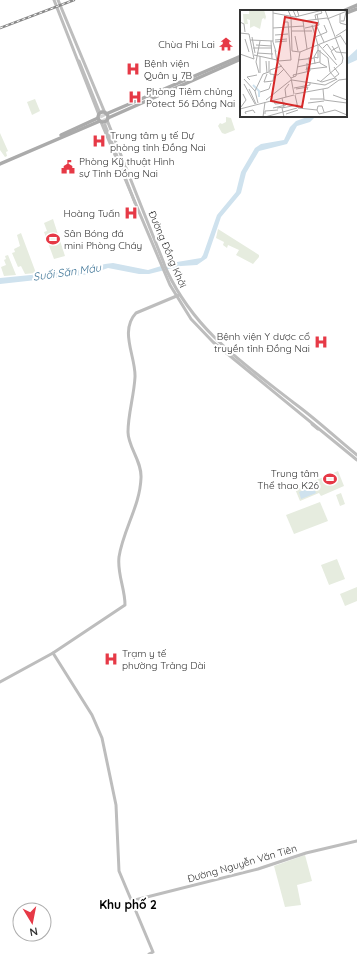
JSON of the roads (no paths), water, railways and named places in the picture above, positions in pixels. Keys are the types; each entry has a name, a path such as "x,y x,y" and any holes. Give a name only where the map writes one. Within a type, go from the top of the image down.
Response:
{"main road":[{"path":"345,10 357,5"},
{"path":"347,14 357,9"},
{"path":"165,91 240,56"},
{"path":"0,163 240,59"}],"street":[{"path":"54,0 72,34 103,118"},
{"path":"58,0 58,5 68,36 137,202"},
{"path":"94,122 112,114"},
{"path":"94,122 112,114"},
{"name":"Đường Đồng Khởi","path":"137,202 146,220 165,271 178,296 201,330 357,455"},
{"name":"Đường Đồng Khởi","path":"137,202 143,223 163,265"},
{"path":"143,223 146,220"},
{"path":"0,682 53,653 125,605 118,565 121,547 138,498 141,477 140,466 128,433 135,375 129,346 129,331 132,319 136,313 178,296"},
{"name":"Đường Đồng Khởi","path":"266,383 328,436"},
{"name":"Đường Đồng Khởi","path":"298,411 357,460"},
{"path":"53,653 92,715 102,738 116,805 118,864 131,901 153,952 149,954"},
{"name":"Đường Nguyễn Văn Tiên","path":"131,901 258,869 306,853 357,841"}],"water":[{"path":"357,49 357,60 347,65 347,58"},
{"name":"Suối Săn Máu","path":"307,117 315,117 310,122 297,126 287,144 259,151 246,173 241,193 221,217 207,258 197,265 181,266 149,274 139,274 108,268 91,274 0,284 0,278 82,270 105,264 113,263 148,270 171,263 201,258 217,215 236,192 241,172 255,148 261,144 284,140 290,127 296,121"},
{"path":"313,486 316,493 301,499 299,492"}],"tunnel":[{"path":"101,110 107,124"},
{"path":"99,111 105,125"}],"railway":[{"path":"0,28 74,0"}],"place":[{"name":"Chùa Phi Lai","path":"226,44"},
{"name":"Bệnh viện Quân y 7B","path":"133,69"},
{"name":"Phòng Tiêm chủng Potect 56 Đồng Nai","path":"135,97"},
{"name":"Trung tâm y tế Dự phòng tỉnh Đồng Nai","path":"99,141"},
{"name":"Phòng Kỹ thuật Hình sự Tỉnh Đồng Nai","path":"68,167"},
{"name":"Hoàng Tuấn","path":"131,213"},
{"name":"Sân Bóng đá mini Phòng Cháy","path":"53,239"},
{"name":"Bệnh viện Y dược cổ truyền tỉnh Đồng Nai","path":"321,342"},
{"name":"Trung tâm Thể thao K26","path":"330,479"},
{"name":"Trạm y tế phường Trảng Dài","path":"111,659"}],"district":[{"name":"Khu phố 2","path":"128,905"}]}
